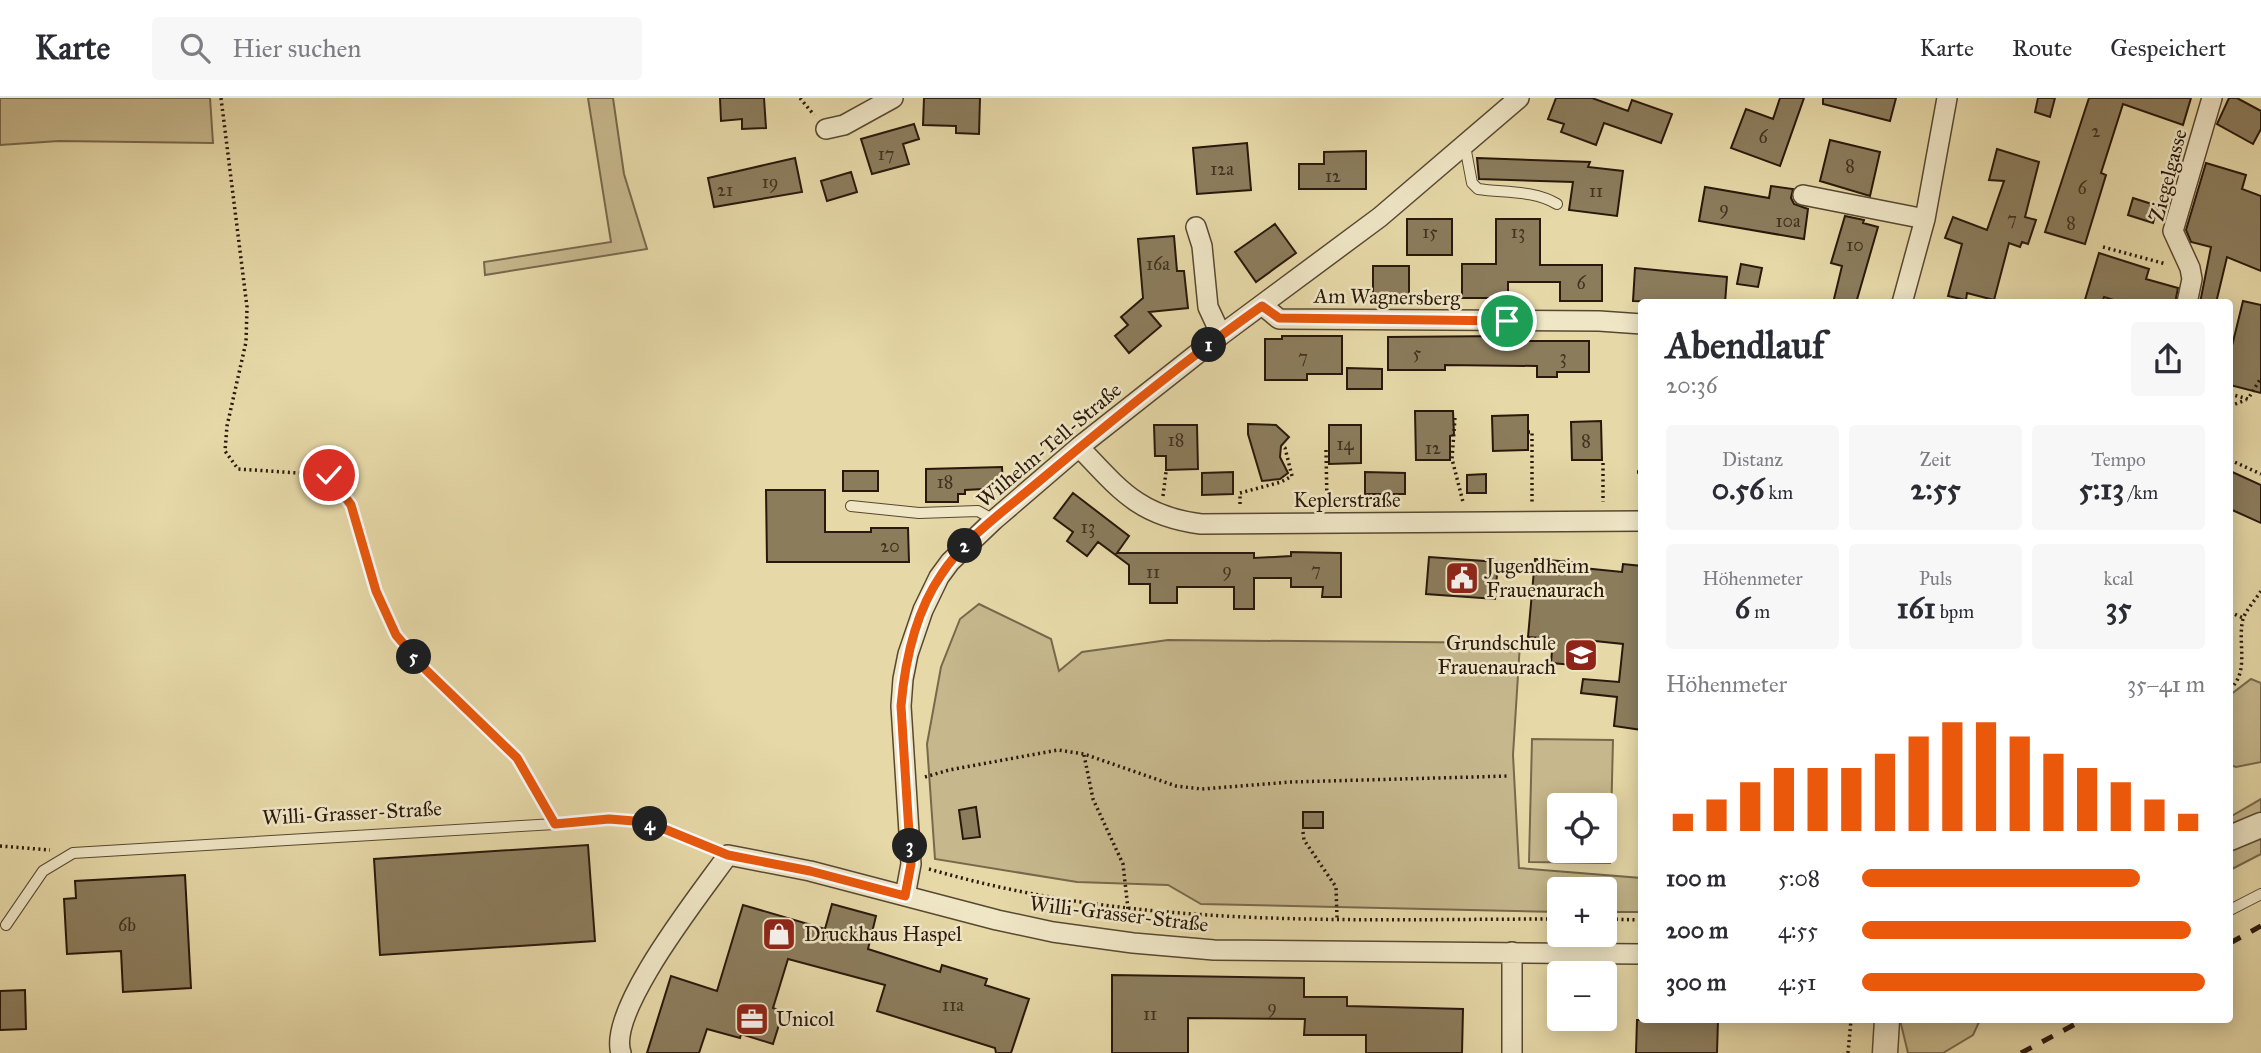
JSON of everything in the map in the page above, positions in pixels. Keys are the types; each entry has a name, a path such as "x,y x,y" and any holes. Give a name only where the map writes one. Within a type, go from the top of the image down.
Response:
{"street":[{"path":"826,129 844,125 893,98"},
{"name":"Wilhelm-Tell-Straße","path":"905,896 911,864 901,706 906,667 915,632 939,577 963,547 1079,447 1221,335 1380,217 1519,98"},
{"path":"1903,299 1925,219 1947,98"},
{"name":"Ziegelgasse","path":"2188,299 2192,279 2186,257 2174,231 2212,98"},
{"path":"1803,195 1925,219"},
{"path":"1196,227 1202,246 1208,307 1221,335"},
{"name":"Am Wagnersberg","path":"1262,306 1279,318 1638,324"},
{"name":"Keplerstraße","path":"1079,447 1123,493 1159,515 1201,524 1638,522"},
{"path":"2233,837 2261,825"},
{"path":"617,1051 620,1031 639,985 728,855"},
{"name":"Willi-Grasser-Straße","path":"728,855 810,871 1053,932 1133,943 1214,950 1638,954"},
{"path":"1512,951 1512,1053"},
{"path":"1885,1053 1887,1023"}],"lane":[{"path":"1465,146 1472,183 1478,189 1531,194 1545,197 1557,204"},
{"path":"851,506 919,513 978,511 994,520"},
{"name":"Willi-Grasser-Straße","path":"6,925 43,871 72,853 609,819 657,826 728,855"},
{"path":"2233,908 2261,894"}],"path":[{"path":"221,98 247,307 246,342 227,426 225,451 238,469 329,475 351,505 376,591 396,635 426,670 517,758 555,824"},
{"path":"2104,247 2174,266 2186,257"},
{"path":"2233,405 2248,399 2261,378"},
{"path":"2233,395 2248,399"},
{"path":"1455,418 1452,459 1463,503 1464,522"},
{"path":"1528,432 1532,432 1533,521"},
{"path":"1240,523 1240,493 1281,482 1292,476 1282,445"},
{"path":"1326,450 1327,523"},
{"path":"2233,461 2261,474"},
{"path":"1603,463 1603,522"},
{"path":"2233,687 2241,671 2243,618 2261,591"},
{"path":"2233,613 2243,618"},
{"path":"906,782 949,770 1058,750 1084,754 1176,786 1202,789 1292,782 1509,776"},
{"path":"1084,754 1093,799 1122,864 1128,909"},
{"path":"1303,832 1304,840 1336,887 1337,918"},
{"path":"0,846 72,853"},
{"path":"911,864 1042,897 1128,909 1243,918 1547,919"},
{"path":"1617,919 1638,920"},
{"path":"1848,1053 1851,1023"}],"shaded area":[{"path":"0,98 210,98 213,143 59,141 0,145"},
{"path":"588,98 613,98 624,174 647,249 485,275 484,262 611,242"},
{"path":"979,604 1051,639 1059,671 1082,652 1168,640 1520,643 1513,755 1519,868 1638,878 1638,912 1617,912 1617,877 1547,877 1547,912 1201,904 1168,885 1077,882 935,859 927,744 941,667 960,619"},
{"path":"2251,679 2261,683 2261,762 2233,766 2233,693"},
{"path":"1532,739 1613,740 1612,793 1547,793 1547,862 1529,862"},
{"path":"2261,799 2261,854 2233,868 2233,815"},
{"path":"1901,1023 1979,1023 1973,1035 1943,1053 1908,1053"}],"building":[{"path":"720,98 764,98 766,128 742,129 742,119 721,121"},
{"path":"924,98 980,98 979,134 956,133 956,126 923,125"},
{"path":"1556,98 1592,98 1628,111 1632,100 1672,114 1661,143 1604,123 1596,145 1561,132 1564,124 1548,119"},
{"path":"1780,98 1804,98 1780,166 1731,148 1746,109 1773,119"},
{"path":"1823,98 1896,98 1890,121 1823,104"},
{"path":"2038,98 2055,98 2050,117 2035,112"},
{"path":"2089,98 2191,98 2183,125 2123,104 2101,173 2106,175 2085,244 2045,232"},
{"path":"2229,98 2237,98 2261,111 2261,129 2253,144 2217,124"},
{"path":"914,124 919,139 903,144 909,164 872,174 861,139"},
{"path":"1830,140 1880,152 1870,196 1820,181"},
{"path":"1247,143 1251,190 1197,194 1193,148"},
{"path":"1997,149 2039,162 2025,217 2036,220 2028,244 2022,242 2020,247 2009,243 1994,299 1967,293 1966,299 1948,296 1962,244 1945,238 1953,217 1987,230 2004,181 1989,180"},
{"path":"1366,151 1366,189 1299,189 1299,164 1324,164 1324,152"},
{"path":"795,158 802,192 714,207 708,178"},
{"path":"1477,158 1590,162 1588,167 1623,171 1617,216 1569,210 1573,182 1479,179"},
{"path":"2206,163 2246,175 2242,189 2261,196 2261,271 2227,257 2217,299 2201,299 2211,247 2191,242 2186,230"},
{"path":"851,172 857,192 827,201 821,181"},
{"path":"1771,186 1793,189 1791,198 1794,204 1808,209 1804,239 1699,221 1705,187 1769,198"},
{"path":"2133,198 2158,206 2153,223 2128,215"},
{"path":"1845,216 1864,220 1863,223 1878,227 1857,299 1834,299 1842,266 1831,263"},
{"path":"1407,219 1452,219 1452,255 1407,255"},
{"path":"1496,219 1540,219 1540,265 1602,265 1602,301 1560,301 1560,282 1508,282 1508,298 1462,298 1462,264 1496,264"},
{"path":"1275,224 1296,253 1256,282 1235,252"},
{"path":"1174,236 1177,271 1184,271 1188,308 1149,312 1161,326 1129,353 1115,336 1128,325 1121,317 1143,298 1138,239"},
{"path":"2099,253 2149,269 2146,279 2178,288 2176,299 2085,299"},
{"path":"1741,264 1762,268 1758,287 1737,284"},
{"path":"1373,266 1409,266 1409,296 1373,296"},
{"path":"1635,268 1727,277 1725,299 1633,301"},
{"path":"2243,301 2261,305 2261,393 2233,386 2233,342"},
{"path":"1282,336 1342,336 1342,374 1307,374 1307,380 1265,380 1265,339 1282,339"},
{"path":"1505,336 1505,341 1589,341 1589,372 1557,372 1557,377 1537,377 1537,366 1445,365 1445,370 1388,370 1388,337"},
{"path":"1347,368 1382,369 1382,389 1347,389"},
{"path":"1415,411 1453,411 1454,435 1450,436 1450,460 1416,460"},
{"path":"1528,415 1528,450 1493,451 1492,416"},
{"path":"1601,421 1602,460 1572,460 1571,422"},
{"path":"1248,424 1276,425 1289,437 1281,446 1280,457 1288,473 1280,479 1262,481 1248,434"},
{"path":"1154,425 1197,425 1198,469 1166,470 1166,456 1155,456"},
{"path":"1329,425 1361,425 1361,463 1329,464"},
{"path":"1002,467 1003,488 965,490 965,494 958,494 958,502 926,502 926,469"},
{"path":"843,471 878,471 878,491 843,491"},
{"path":"1233,472 1233,494 1202,495 1202,473"},
{"path":"1365,472 1405,473 1405,494 1365,494"},
{"path":"2233,472 2261,485 2261,523 2233,510"},
{"path":"1486,474 1486,493 1467,493 1467,475"},
{"path":"766,490 825,490 825,532 871,532 871,528 908,528 909,562 767,562"},
{"path":"1073,493 1129,536 1117,553 1254,553 1254,558 1291,556 1291,552 1341,553 1341,597 1322,597 1323,587 1291,587 1291,578 1254,578 1254,609 1234,609 1234,587 1177,587 1177,603 1150,603 1150,584 1129,584 1129,565 1098,542 1087,556 1067,541 1073,532 1054,518"},
{"name":"Jugendheim Frauenaurach","path":"1429,557 1498,562 1495,599 1426,594"},
{"path":"1535,559 1583,563 1583,568 1622,572 1623,564 1638,566 1638,729 1614,726 1617,697 1581,693 1583,679 1619,682 1623,644 1576,639 1574,665 1551,663 1553,639 1528,637"},
{"path":"976,807 980,837 963,839 959,810"},
{"path":"1303,812 1323,812 1323,828 1303,828"},
{"path":"588,845 595,941 380,955 374,859"},
{"path":"185,875 191,988 123,992 121,951 67,954 64,899 76,898 75,881"},
{"path":"832,904 876,916 868,949 940,972 942,965 987,979 985,985 1029,999 1011,1053 996,1053 995,1048 877,1011 885,985 788,959 773,1008 783,1012 773,1044 741,1034 740,1038 707,1029 699,1053 647,1053 671,976 717,991 743,905 825,929"},
{"path":"1112,975 1304,978 1304,997 1347,997 1347,1006 1463,1009 1462,1053 1366,1053 1366,1035 1304,1035 1305,1019 1188,1018 1188,1053 1112,1053"},
{"path":"25,990 26,1029 0,1030 0,991"},
{"path":"1637,1020 1638,1023 1718,1023 1717,1053 1636,1053"}],"railway":[{"path":"2233,941 2261,926"},
{"path":"2021,1053 2077,1023"}],"place":[{"name":"Jugendheim Frauenaurach","path":"1462,578"},
{"name":"Grundschule Frauenaurach","path":"1581,655"},
{"name":"Druckhaus Haspel","path":"779,934"},
{"name":"Unicol","path":"752,1019"}],"route":[{"path":"329,475 351,505 376,591 396,635 426,670 517,758 555,824 609,819 634,821 657,826 728,855 810,871 905,896 911,864 901,706 903,680 908,654 930,593 963,547 1079,447 1262,306 1279,318 1507,321"}]}
